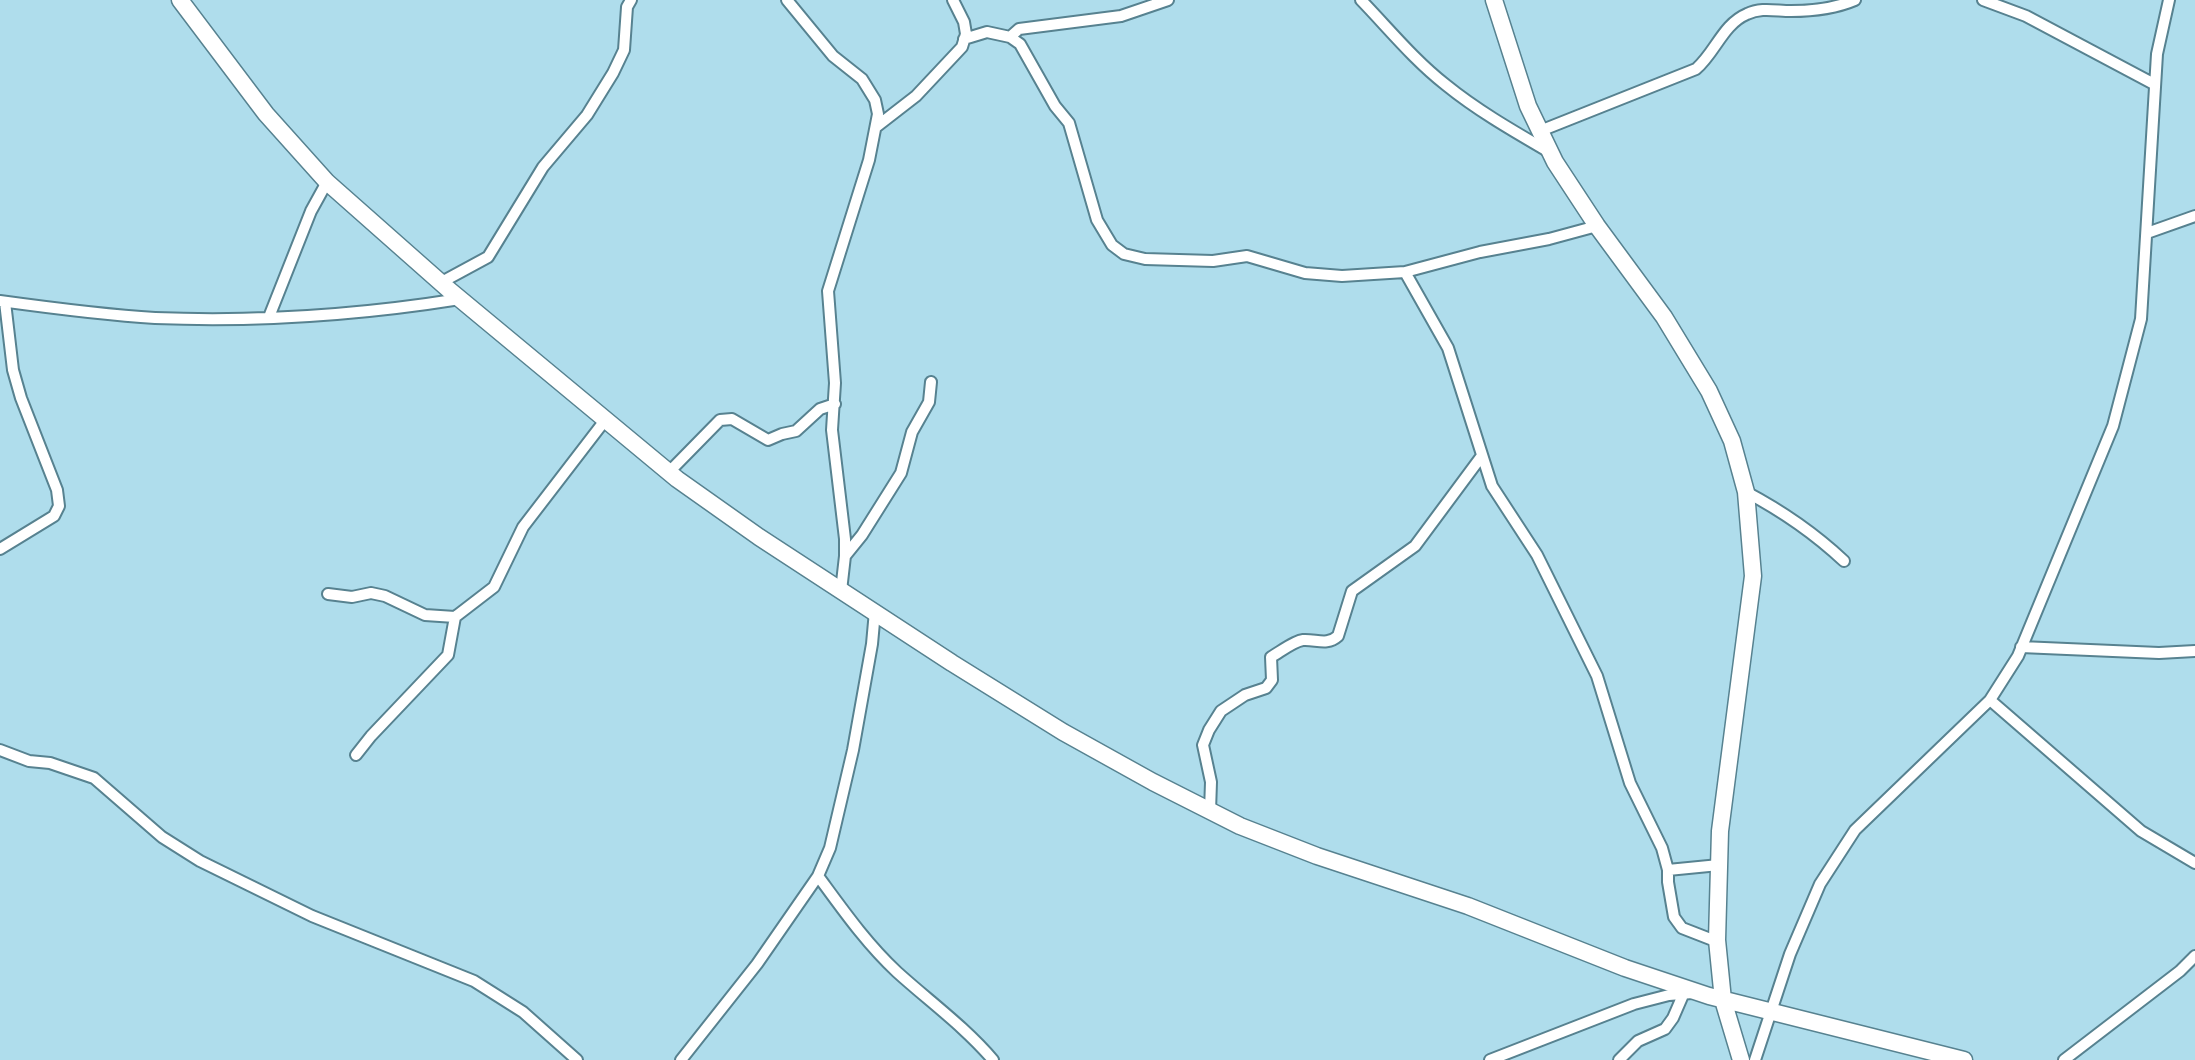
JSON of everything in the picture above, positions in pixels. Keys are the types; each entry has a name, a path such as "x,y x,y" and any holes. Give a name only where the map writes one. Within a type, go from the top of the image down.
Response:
{"street":[{"path":"180,0 266,114 327,182 440,283 669,472 759,537 1063,732 1153,782 1240,825 1317,856 1468,906 1690,994 1959,1059"},
{"path":"440,283 488,257 543,167 587,115 624,50 627,7 631,0"},
{"path":"787,0 833,56 862,79 875,100 878,114 869,160 828,291 835,404 832,430 845,556 841,591"},
{"path":"876,127 916,96 962,47 963,19 953,0"},
{"path":"1010,37 1019,29 1121,16 1168,0"},
{"path":"1361,0 1415,58 1446,86 1497,122 1551,153"},
{"path":"1494,0 1528,106 1551,153 1597,226 1664,317 1709,391 1732,441 1746,492 1753,576 1720,831 1718,942 1723,1000 1741,1060"},
{"path":"1540,131 1696,69 1711,54 1730,27 1747,14 1764,9 1823,10 1855,0"},
{"path":"1983,0 2026,16 2154,84"},
{"path":"1755,1060 1790,954 1820,884 1855,830 1990,700 2021,647 2113,426 2141,319 2154,84 2157,54 2169,0"},
{"path":"963,19 987,32 1010,37 1020,44 1055,106 1069,124 1097,220 1112,245 1124,254 1145,259 1213,261 1247,256 1305,273 1342,276 1405,272 1597,226"},
{"path":"964,39 987,32"},
{"path":"269,317 311,211 327,182"},
{"path":"2147,233 2195,216"},
{"path":"1405,272 1448,348 1492,486 1537,555 1597,676 1630,783 1668,870 1674,917 1682,928 1718,942"},
{"path":"0,549 54,516 59,506 57,490 21,398 13,370 3,301 154,318 269,317 399,309 460,299"},
{"path":"845,556 862,535 901,473 912,432 929,401 931,382"},
{"path":"669,472 720,420 732,419 768,440 796,432 820,409 835,404"},
{"path":"328,594 352,597 371,593 385,596 425,615 455,617 494,587 523,527 606,419"},
{"path":"1210,811 1211,782 1203,745 1221,711 1245,695 1266,688 1272,680 1271,657 1300,640 1334,640 1338,636 1352,591 1415,546 1481,457"},
{"path":"1746,492 1815,533 1844,561"},
{"path":"681,1060 757,964 818,876 830,848 853,750 872,644 875,611"},
{"path":"356,755 370,736 448,655 455,617"},
{"path":"2021,647 2195,652"},
{"path":"1990,700 2141,831 2195,863"},
{"path":"0,750 29,761 50,763 94,778 162,837 200,860 312,916 474,981 523,1012 577,1060"},
{"path":"1668,870 1719,865"},
{"path":"818,876 868,942 993,1060"},
{"path":"2064,1060 2180,971 2195,956"},
{"path":"1490,1060 1634,1004 1669,995 1690,994"},
{"path":"1619,1060 1637,1041 1665,1029 1690,994"}]}
